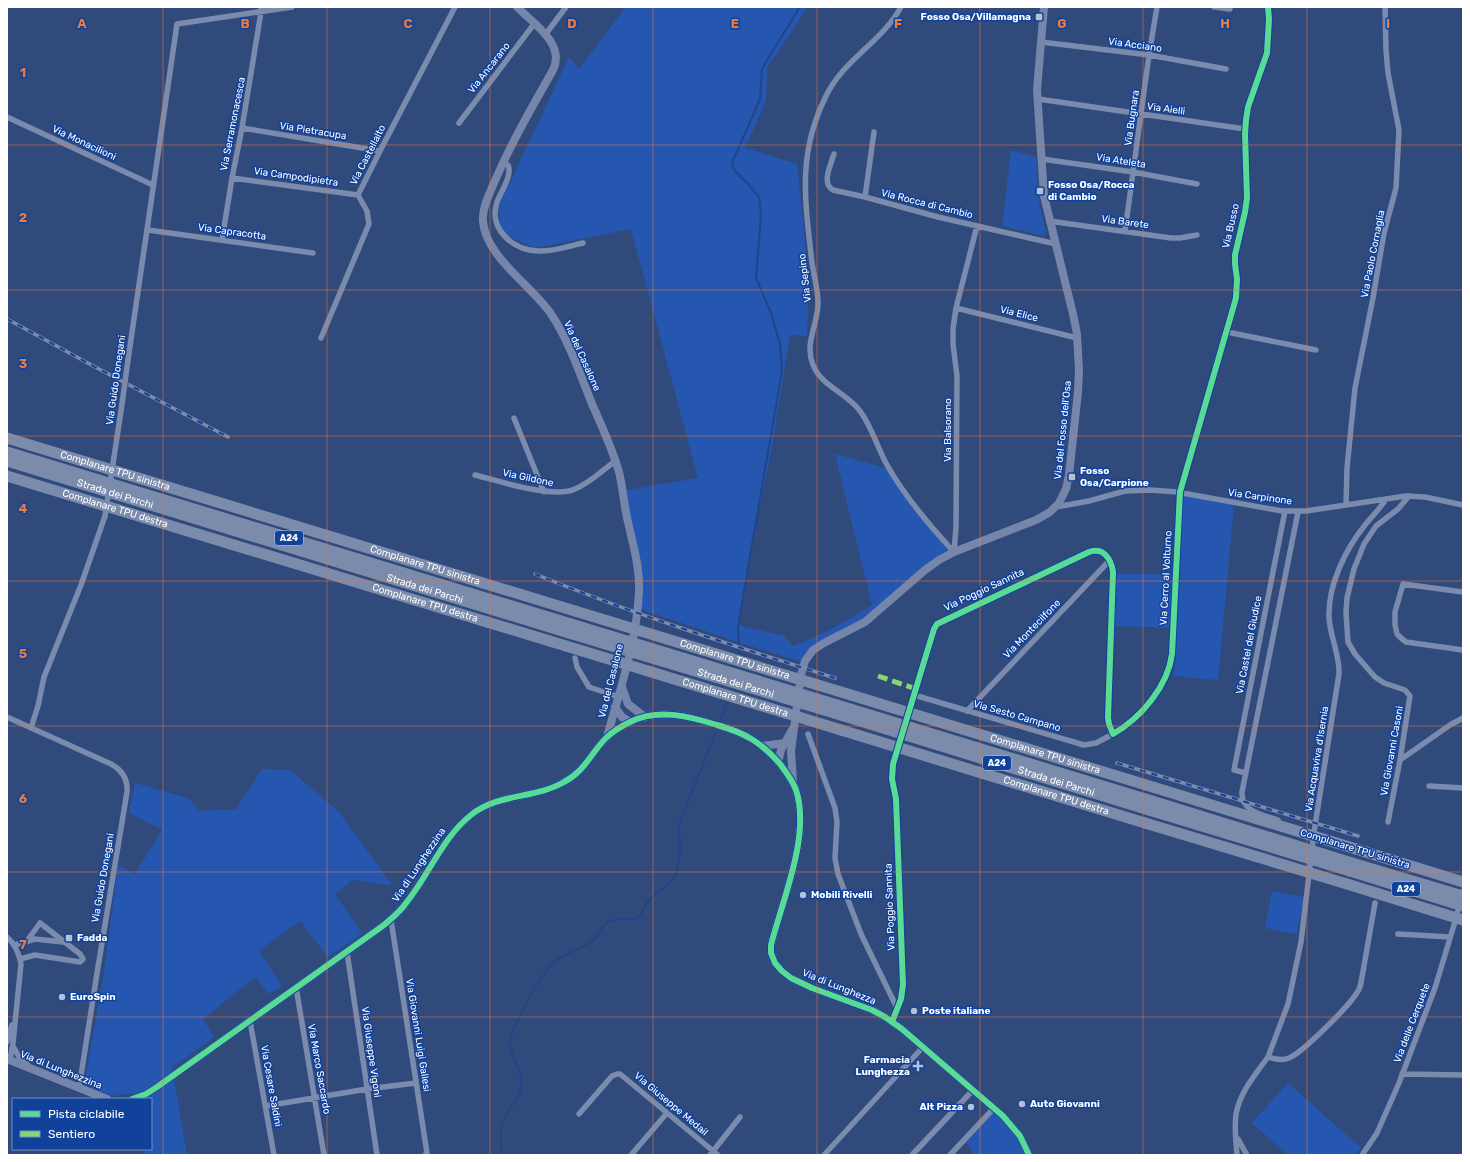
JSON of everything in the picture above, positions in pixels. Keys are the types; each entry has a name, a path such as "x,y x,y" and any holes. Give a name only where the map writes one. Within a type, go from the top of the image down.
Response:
{"highway":[{"name":"Complanare TPU sinistra","path":"7,438 1463,882"},
{"name":"Strada dei Parchi","path":"7,452 570,628 1351,867 1463,906"},
{"name":"Strada dei Parchi","path":"7,462 570,628"},
{"name":"Complanare TPU destra","path":"7,476 1347,884 1458,922"},
{"name":"Strada dei Parchi","path":"1351,867 1463,896"}],"street":[{"path":"261,9 292,7"},
{"name":"Via Castellalto","path":"321,338 369,224 367,211 358,195 455,7"},
{"name":"Via del Casalone","path":"517,7 554,46 557,53 556,62 503,162 483,210 483,221 486,236 497,254 542,302 558,325 584,382 615,460 620,477 625,510 636,557 639,583 635,623 622,688 607,737"},
{"path":"545,35 566,7"},
{"name":"Via Sepino","path":"901,7 887,27 852,62 831,86 824,99 810,140 805,172 805,191 818,305 809,350 816,371 832,388 858,408 896,480 921,515 954,552"},
{"name":"Via del Fosso dell'Osa","path":"793,783 793,728 802,672 805,661 813,650 824,642 865,622 925,570 954,552 1036,520 1047,514 1056,507 1065,493 1069,475 1079,382 1077,338 1072,311 1044,202 1038,81 1044,7"},
{"name":"Via Bugnara","path":"1125,231 1157,7"},
{"path":"1214,7 1230,9"},
{"name":"Via Busso","path":"1180,492 1236,293 1238,279 1235,264 1237,244 1247,201 1245,130 1248,106 1267,53 1269,19 1268,7"},
{"name":"Via Paolo Cornaglia","path":"1346,504 1347,468 1355,388 1384,233 1396,188 1399,130 1388,73 1385,7"},
{"name":"Via Guido Donegani","path":"31,728 38,706 44,677 81,585 105,516 177,24 261,9"},
{"name":"Via Serramonacesca","path":"222,240 261,9"},
{"name":"Via Ancarano","path":"458,123 534,24"},
{"name":"Via Acciano","path":"1041,42 1149,55 1226,69"},
{"name":"Via Aielli","path":"1038,99 1245,130"},
{"name":"Via Monacilioni","path":"7,117 153,185"},
{"name":"Via Pietracupa","path":"242,128 380,151"},
{"path":"865,197 874,132"},
{"name":"Via Rocca di Cambio","path":"834,154 828,174 829,189 1056,244"},
{"name":"Via Ateleta","path":"1042,159 1133,172 1197,184"},
{"path":"503,162 508,165 510,170 496,203 495,213 497,226 503,236 516,244 535,251 583,244"},
{"name":"Via Campodipietra","path":"232,178 358,195"},
{"name":"Via Barete","path":"1049,221 1173,238 1197,235"},
{"name":"Via Balsorano","path":"954,552 956,527 958,376 953,338 954,321 956,308 978,226"},
{"name":"Via Capracotta","path":"148,230 313,253"},
{"name":"Via Elice","path":"956,308 1077,338"},
{"path":"1226,332 1316,350"},
{"path":"514,418 544,492"},
{"name":"Via Gildone","path":"475,475 544,492 559,493 574,490 585,484 615,460"},
{"name":"Via Carpinone","path":"1056,507 1089,501 1129,491 1150,490 1180,492 1226,502 1298,512 1409,496 1424,497 1463,505"},
{"name":"Via Cerro al Volturno","path":"1113,734 1131,722 1154,696 1165,679 1170,665 1172,654 1180,492"},
{"name":"Via Giovanni Casoni","path":"1388,822 1410,696 1405,690 1384,683 1375,677 1353,651 1348,639 1346,605 1357,560 1364,544 1376,526 1398,509 1409,496"},
{"name":"Via Acquaviva d'Isernia","path":"1268,1057 1288,1004 1301,942 1314,832 1339,672 1338,658 1330,626 1329,611 1331,598 1337,574 1350,546 1386,499"},
{"name":"Via Castel del Giudice","path":"1246,773 1234,770 1285,511"},
{"path":"1298,512 1242,798 1248,808 1253,811 1314,832"},
{"name":"Via Poggio Sannita","path":"892,1022 902,996 903,986 896,799 892,773 894,760 934,629 939,622 1091,552 1102,552 1110,560"},
{"path":"1110,560 1113,569 1113,579 1108,720 1113,734"},
{"name":"Via Montecilfone","path":"967,711 1110,560"},
{"path":"1463,592 1403,584 1396,612 1395,625 1397,634 1406,642 1463,650"},
{"path":"575,658 577,667 589,687 619,697"},
{"path":"622,688 628,704 630,722"},
{"name":"Via Sesto Campano","path":"914,695 1084,745 1096,743 1113,734"},
{"path":"628,704 646,717"},
{"path":"615,707 622,717 630,722"},
{"name":"Via di Lunghezzina","path":"135,1098 146,1094 157,1087 390,920 408,901 448,838 472,814 487,804 495,801 546,790 563,783 580,771 607,737 630,722 646,717 670,715 695,718 737,731 751,738 762,746 778,762 793,783"},
{"name":"Via Guido Donegani","path":"7,717 113,765 122,772 126,781 127,792 79,1088"},
{"path":"1400,760 1450,725 1463,718"},
{"path":"778,762 781,750 793,728"},
{"path":"808,734 835,808 837,826 835,858 838,874 861,934 897,1008"},
{"path":"762,746 785,743"},
{"path":"778,762 792,751"},
{"name":"Via di Lunghezza","path":"793,783 799,804 800,819 798,837 789,883 771,945 770,951 772,959 779,968 791,978 867,1008 892,1022 994,1108 1024,1142 1029,1155"},
{"path":"1429,786 1463,788"},
{"name":"Via delle Cerquete","path":"1362,1155 1377,1133 1382,1122 1436,988 1450,937 1458,922 1463,891"},
{"path":"1237,1155 1236,1113 1241,1096 1268,1057 1280,1059 1292,1057 1318,1035 1355,996 1361,983 1375,903"},
{"name":"Via Giovanni Luigi Gallesi","path":"390,920 426,1154"},
{"path":"20,959 35,955 80,962 83,959 80,954 66,942 40,923 26,941"},
{"path":"1398,934 1450,937"},
{"path":"7,936 15,945 21,964 15,1017 8,1059"},
{"path":"15,945 35,939 66,942"},
{"name":"Via Giuseppe Vigoni","path":"347,952 377,1155"},
{"name":"Via Marco Saccardo","path":"296,987 324,1155"},
{"path":"15,1017 8,1036 10,1043 19,1058 37,1071"},
{"name":"Via Cesare Saldini","path":"250,1021 274,1155"},
{"path":"824,1155 923,1047"},
{"name":"Via di Lunghezzina","path":"8,1059 105,1098"},
{"name":"Via Giuseppe Medail","path":"579,1114 612,1077 618,1074 667,1113 714,1154"},
{"path":"1402,1074 1463,1075"},
{"path":"266,1106 367,1089 416,1083"},
{"path":"912,1155 973,1090"},
{"path":"950,1155 994,1108"},
{"path":"631,1155 667,1113"},
{"path":"714,1154 740,1117"},
{"path":"1236,1135 1247,1155"}],"shaded area":[{"path":"626,7 808,7 767,68 766,101 745,148 797,164 809,279 807,336 790,335 771,453 755,528 738,625 784,636 793,646 834,628 872,605 835,454 889,469 954,552 882,607 826,641 805,663 637,608 638,602 622,491 698,478 631,229 535,248 502,233 497,201 510,183 569,57 579,69"},
{"path":"1011,150 1036,157 1039,201 1046,232 1044,236 1002,226"},
{"path":"1177,494 1234,505 1218,680 1173,676 1175,670 1177,628 1113,626 1115,574 1173,574"},
{"path":"262,769 290,770 339,812 392,885 352,880 335,894 362,933 328,957 300,921 259,951 282,986 269,994 255,977 203,1019 214,1037 172,1067 187,1155 145,1155 144,1150 152,1150 152,1098 135,1098 134,1093 113,1096 84,1085 104,973 118,866 135,874 162,830 129,813 135,783 188,798 200,811 236,809"},
{"path":"1272,891 1304,897 1297,934 1265,928"},
{"path":"1288,1083 1361,1148 1355,1155 1288,1155 1252,1123"},
{"path":"994,1112 1018,1137 1027,1155 973,1155 972,1150 966,1142"}],"waterway":[{"path":"739,657 738,626 782,371 780,344 771,313 756,278 761,214 759,197 735,171 732,163 760,99 762,70 799,7"},
{"path":"719,723 728,700"},
{"path":"502,1155 500,1136 502,1125 506,1115 518,1097 522,1081 510,1046 512,1033 522,1011 543,975 555,961 592,941 611,920 638,919 646,904 654,895 667,886 676,875 680,853 679,824 715,734"}],"railway":[{"path":"7,319 228,437"},
{"path":"535,574 646,616 835,678"},
{"path":"1117,763 1358,836"}],"marked path":[{"path":"878,676 916,689"}],"cycle path":[{"path":"892,1022 901,999 903,985 896,799 892,779 893,764 934,629 937,624 1089,552 1099,551 1106,555 1111,563 1113,572 1108,718 1113,734 1143,710 1152,700 1165,678 1172,654 1180,492 1236,298 1237,279 1235,255 1247,198 1246,120 1248,107 1267,53 1269,19 1268,7"},
{"path":"135,1098 146,1094 157,1087 396,915 414,892 452,835 471,815 493,803 541,791 564,782 577,773 608,736 617,729 640,718 662,714 684,716 695,719 736,731 752,739 773,756 795,787 800,808 798,847 788,888 771,945 771,953 775,963 791,978 812,988 872,1010 902,1029 1003,1116 1020,1136 1029,1155"}],"place":[{"name":"Fosso Osa/Villamagna","path":"1039,17"},
{"name":"Fosso Osa/Rocca di Cambio","path":"1040,191"},
{"name":"Fosso Osa/Carpione","path":"1072,477"},
{"name":"Mobili Rivelli","path":"803,895"},
{"name":"Fadda","path":"69,938"},
{"name":"EuroSpin","path":"62,997"},
{"name":"Poste italiane","path":"914,1011"},
{"name":"Farmacia Lunghezza","path":"918,1066"},
{"name":"Auto Giovanni","path":"1022,1104"},
{"name":"Alt Pizza","path":"971,1107"}]}
